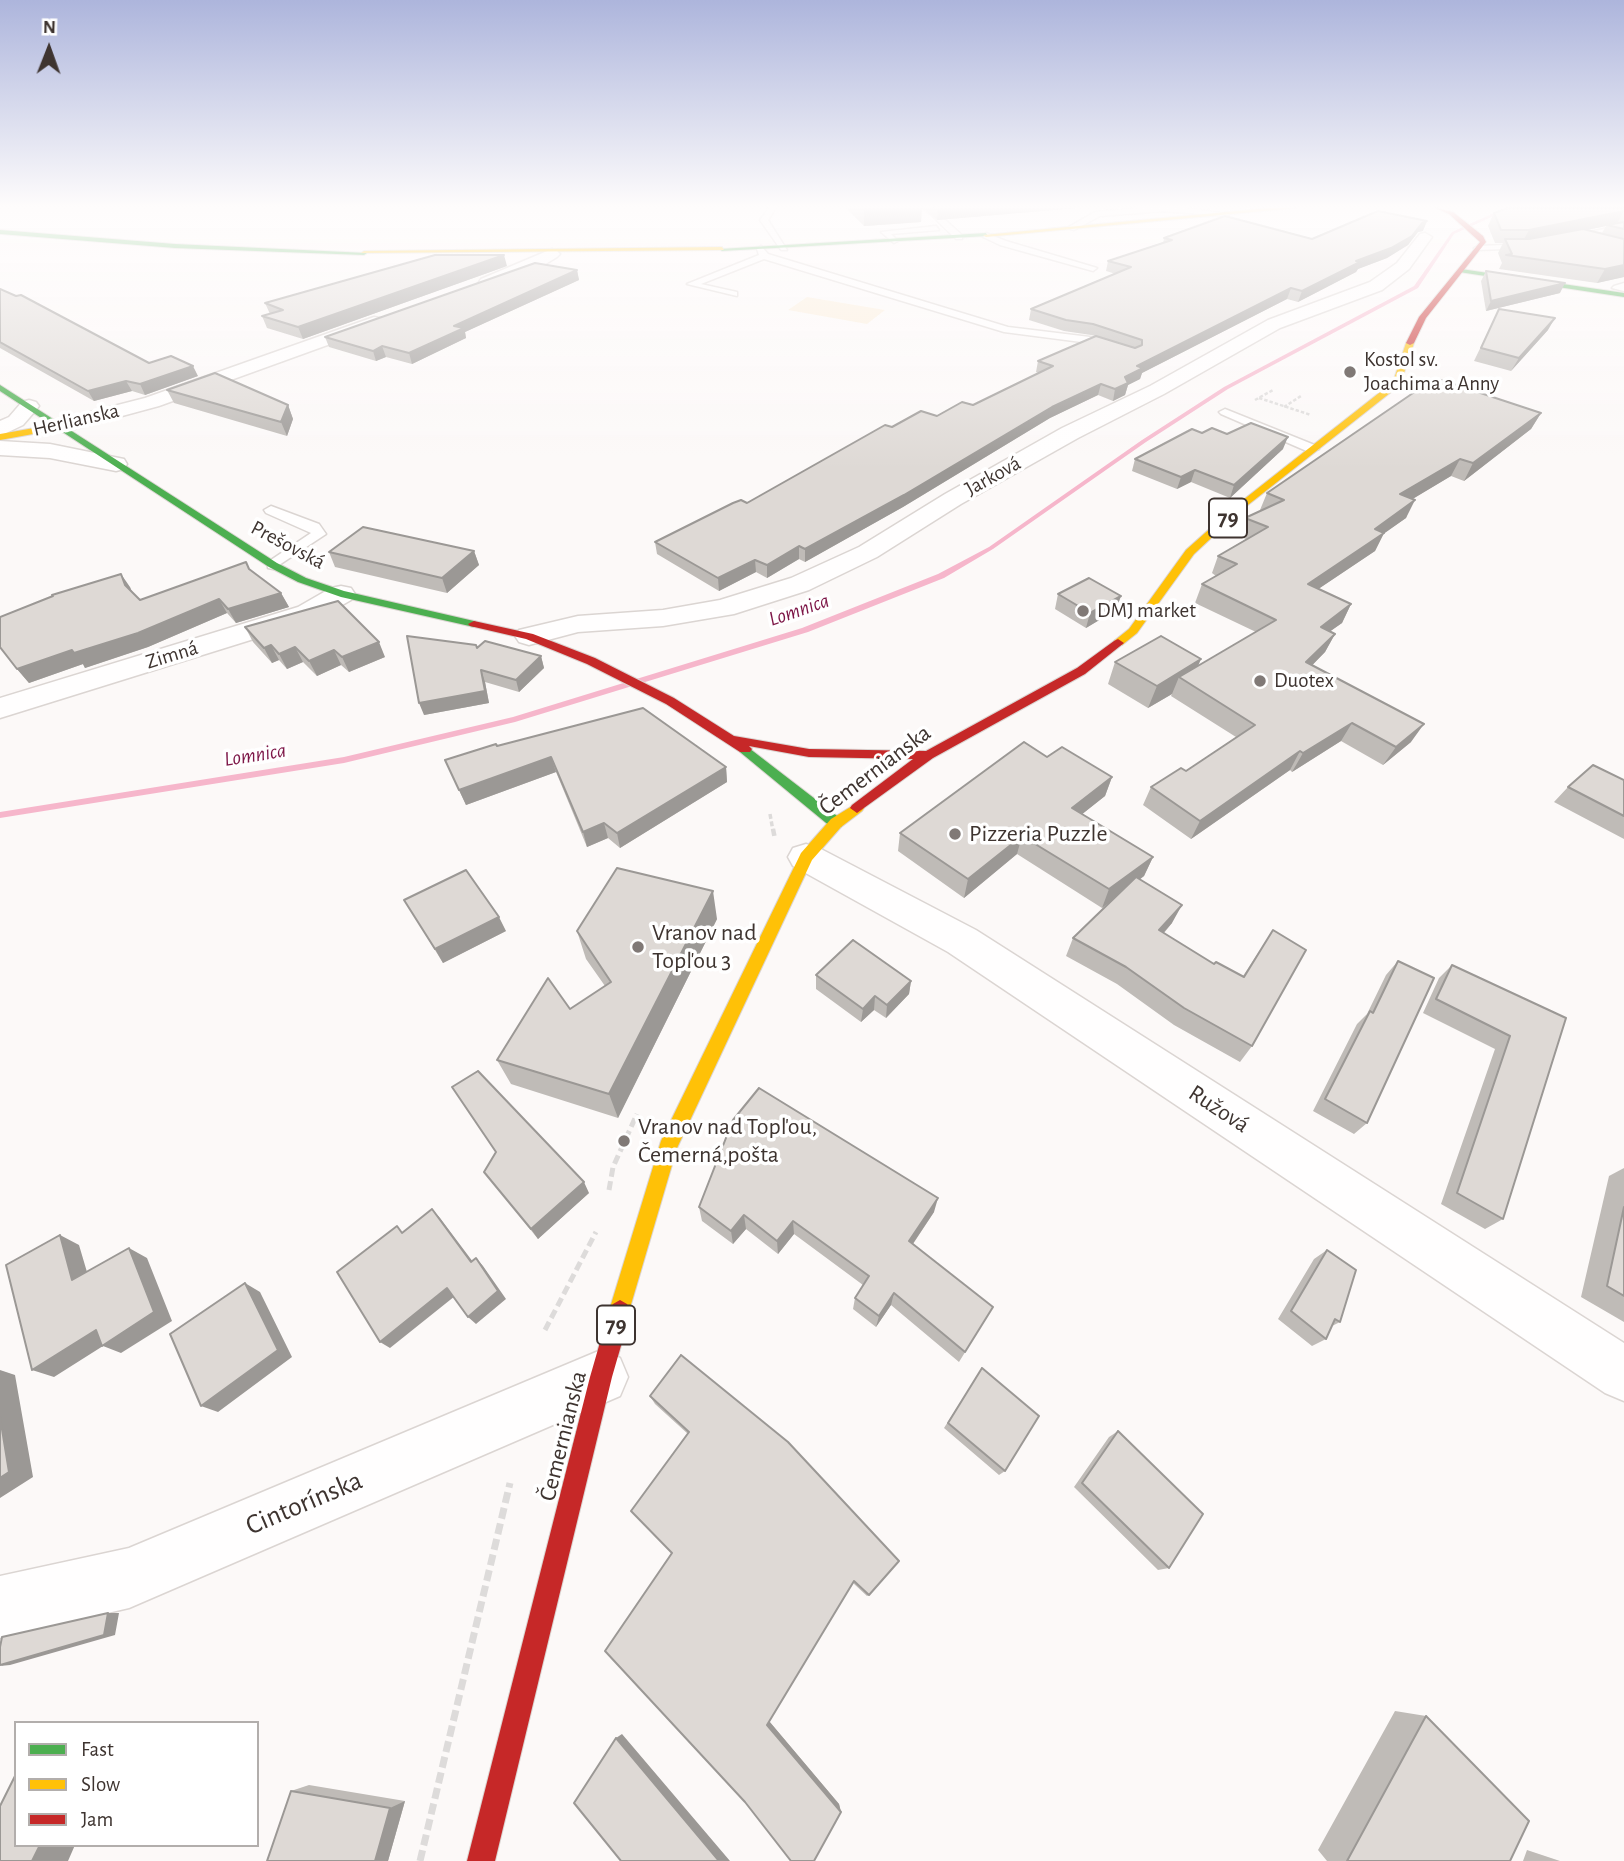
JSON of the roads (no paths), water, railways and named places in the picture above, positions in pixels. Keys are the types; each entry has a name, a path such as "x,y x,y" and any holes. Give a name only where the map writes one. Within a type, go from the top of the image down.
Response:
{"main road":[{"name":"Čemernianska","path":"481,1861 601,1377 668,1147 790,850 836,823 928,755 1081,671 1133,631 1191,552 1236,510 1397,383 1407,350 1423,317 1441,295"},
{"name":"Prešovská","path":"0,387 63,426 114,448 273,565 341,594 529,636 591,661 670,701 731,738"},
{"name":"Herlianska","path":"0,437 63,426"},
{"path":"731,738 809,752 928,755"},
{"path":"731,738 836,823"}],"street":[{"name":"Jarková","path":"529,636 578,624 663,618 724,608 800,584 868,552 953,499 1070,433 1157,390 1228,348 1274,324 1352,295"},
{"name":"Herlianska","path":"63,426 152,401 393,315"},
{"name":"Herlianska","path":"114,448 152,401"},
{"name":"Herlianska","path":"0,430 16,421 29,406"},
{"path":"0,448 50,451 114,448"},
{"name":"Zimná","path":"0,708 308,612 341,594"},
{"name":"Ružová","path":"790,850 962,941 1624,1374"},
{"name":"Cintorínska","path":"0,1607 129,1577 601,1377"}],"lane":[{"path":"899,295 1007,330 1090,340 1122,351"},
{"path":"1225,412 1313,449"},
{"path":"271,510 314,527 319,534 273,565"}],"waterway":[{"name":"Lomnica","path":"0,815 344,760 515,719 805,630 941,576 991,548 1144,441 1226,388 1401,295"}],"place":[{"name":"Kostol sv. Joachima a Anny","path":"1350,372"},
{"name":"DMJ market","path":"1083,611"},
{"name":"Duotex","path":"1260,681"},
{"name":"Pizzeria Puzzle","path":"955,834"},
{"name":"Vranov nad Topľou 3","path":"638,947"},
{"name":"Vranov nad Topľou, Čemerná,pošta","path":"624,1141"}]}
